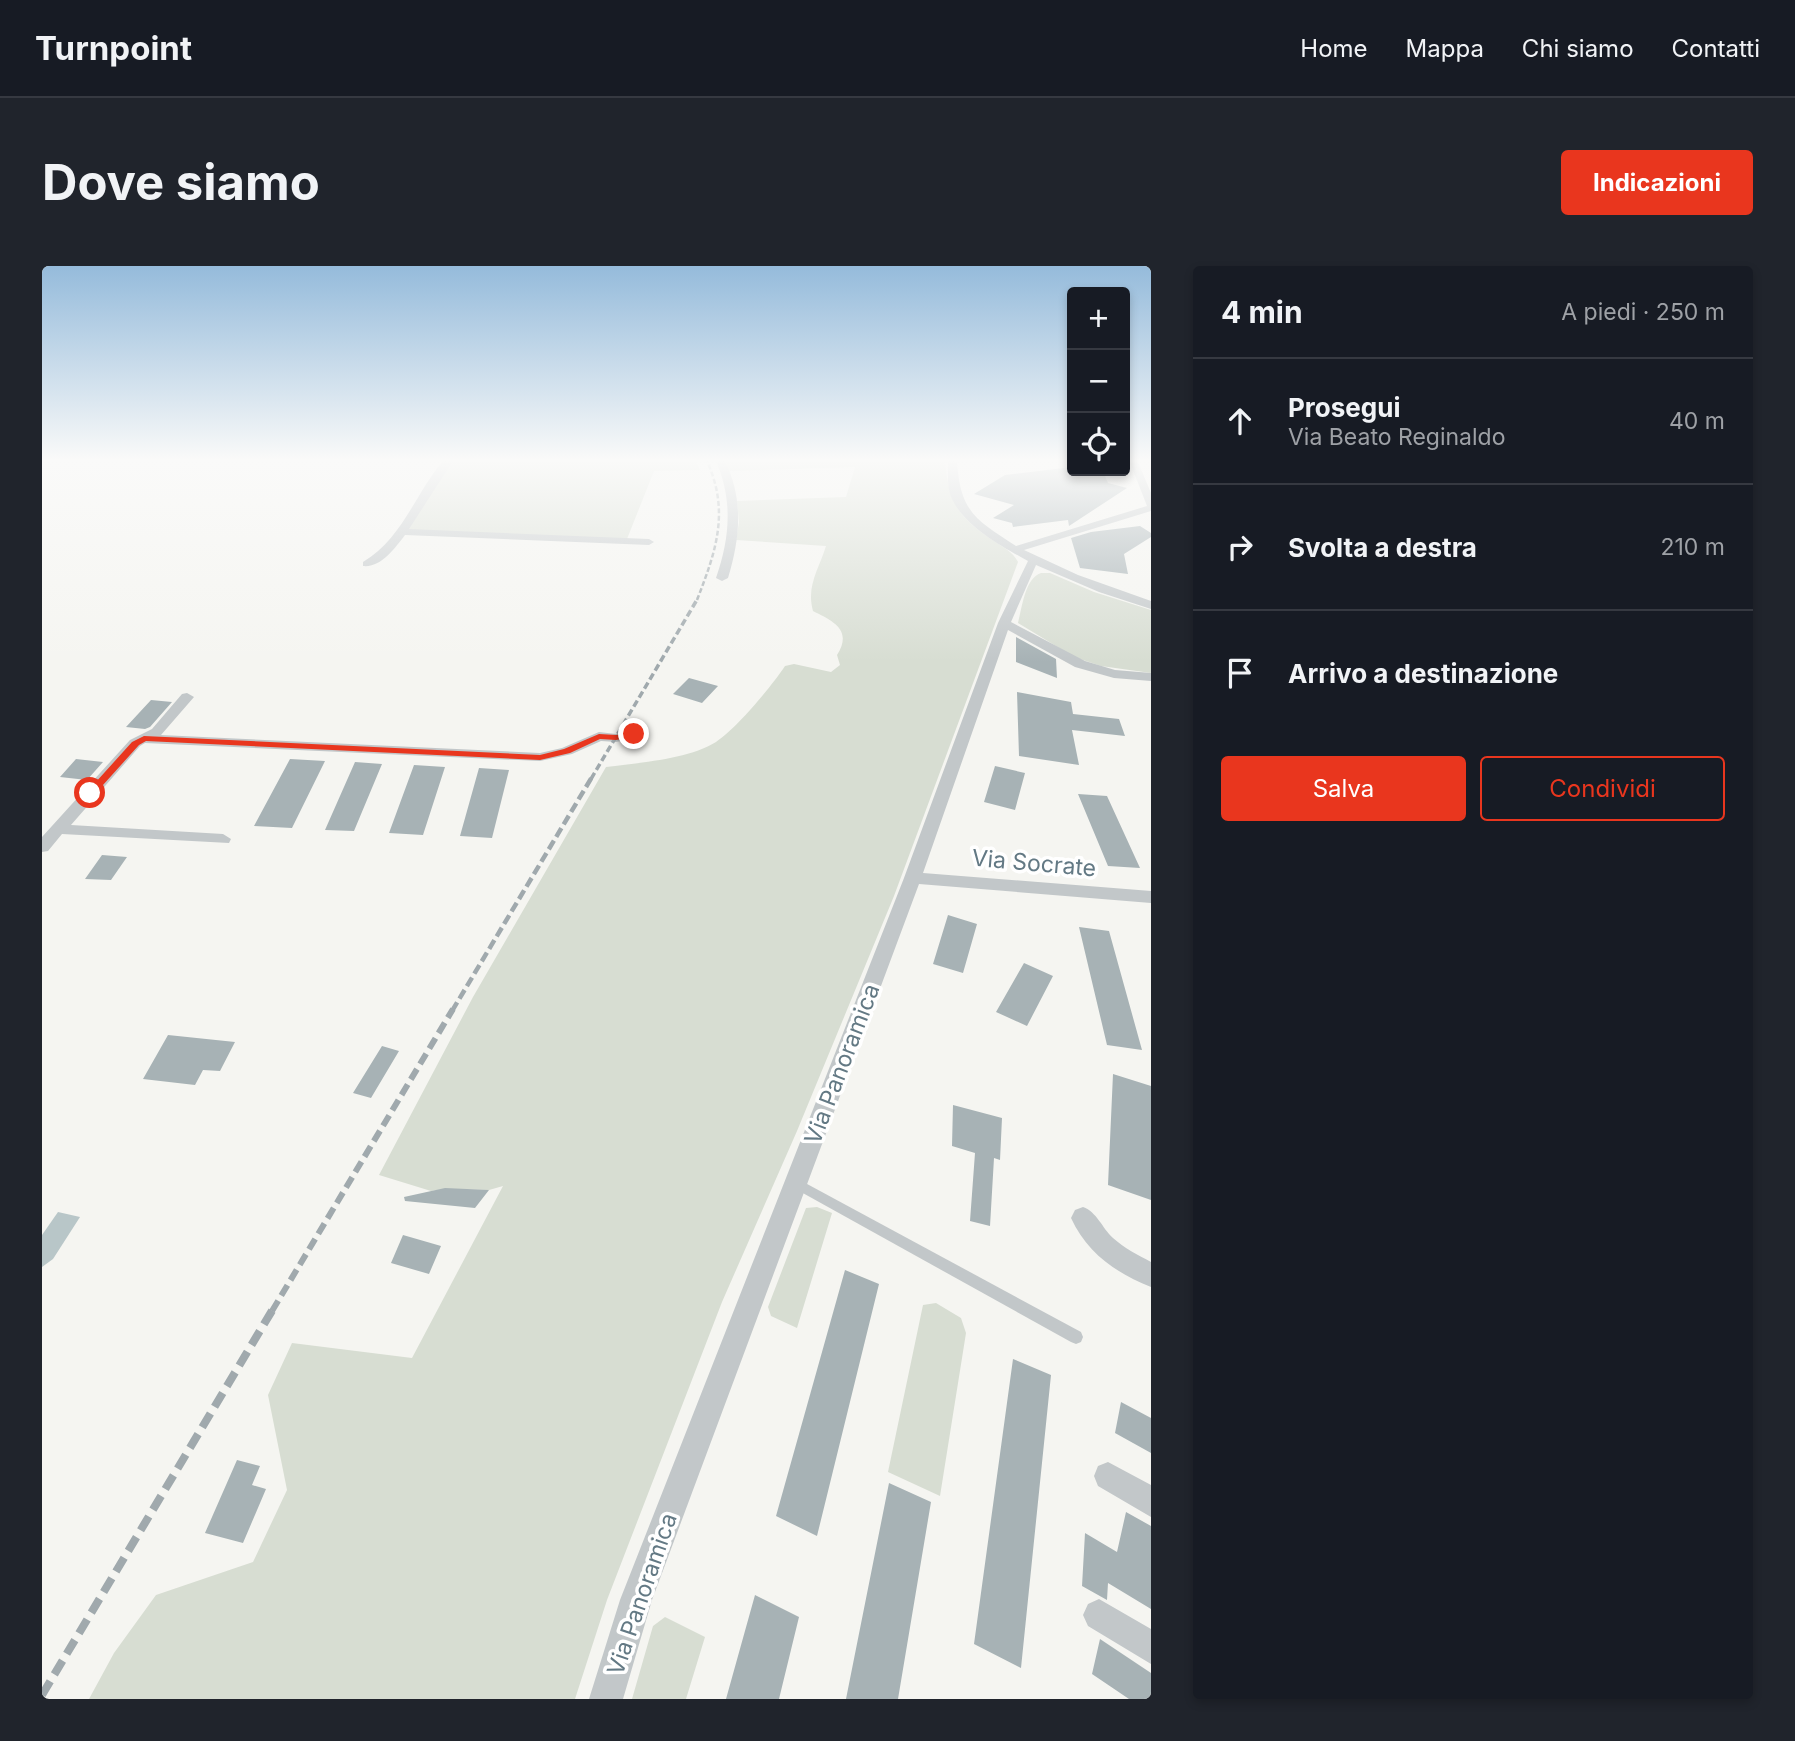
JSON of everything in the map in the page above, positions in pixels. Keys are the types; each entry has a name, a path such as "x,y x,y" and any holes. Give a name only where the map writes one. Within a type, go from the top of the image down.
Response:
{"street":[{"path":"367,564 375,560 404,528"},
{"path":"722,578 729,557 733,528"},
{"path":"988,528 1026,554 1097,588 1151,605"},
{"path":"1026,554 1095,528"},
{"path":"401,532 649,542"},
{"name":"Via Panoramica","path":"606,1699 636,1600 913,878 1004,623 1024,576 1026,554"},
{"path":"1004,623 1080,664 1114,674 1151,677"},
{"path":"42,847 135,743 157,732 187,697"},
{"path":"144,739 540,757 567,751 599,736 616,738 634,734"},
{"path":"58,829 223,839"},
{"name":"Via Socrate","path":"913,878 1151,897"},
{"path":"1083,1218 1096,1240 1108,1251 1151,1275"},
{"path":"1108,1476 1151,1502"},
{"path":"1099,1615 1151,1648"}],"lane":[{"path":"796,1182 1076,1337"}],"shaded area":[{"path":"407,528 631,528 627,539 411,531"},
{"path":"738,528 977,528 1007,550 1018,562 894,896 797,1131 722,1302 607,1600 575,1699 89,1699 114,1653 156,1595 253,1562 287,1490 268,1395 292,1343 412,1358 503,1186 489,1190 431,1191 379,1175 473,997 606,767 663,759 705,748 724,736 743,717 785,666 794,664 831,672 840,665 837,655 843,639 842,633 834,623 813,611 811,602 814,578 826,546 736,540"},
{"path":"1041,573 1050,573 1094,592 1151,610 1151,673 1101,666 1074,657 1018,623 1028,587"},
{"path":"817,1207 832,1213 797,1328 771,1316 768,1307 806,1208"},
{"path":"58,1212 80,1217 53,1259 42,1267 42,1235"},
{"path":"936,1303 961,1318 966,1333 940,1496 888,1472 923,1305"},
{"path":"665,1617 705,1637 686,1699 632,1699 653,1626"}],"building":[{"path":"1143,528 1151,533 1151,537 1124,554 1128,574 1080,568 1071,538 1091,532"},
{"path":"1016,637 1056,659 1057,678 1016,662"},
{"path":"689,678 718,686 702,703 673,694"},
{"path":"1017,692 1071,702 1073,714 1119,719 1125,736 1072,730 1079,765 1019,756"},
{"path":"151,700 172,702 150,727 126,727"},
{"path":"76,759 103,762 87,780 60,777"},
{"path":"290,759 325,761 292,828 254,826"},
{"path":"355,762 382,764 354,831 325,830"},
{"path":"414,765 445,767 423,835 389,833"},
{"path":"995,766 1025,773 1015,810 984,802"},
{"path":"479,768 509,770 492,838 460,836"},
{"path":"1078,794 1107,796 1140,868 1108,866"},
{"path":"102,855 127,857 111,880 85,879"},
{"path":"948,915 977,924 963,973 933,964"},
{"path":"1079,927 1109,931 1142,1050 1107,1045"},
{"path":"1024,963 1053,976 1027,1026 996,1012"},
{"path":"168,1035 235,1042 220,1071 203,1070 195,1085 143,1079"},
{"path":"382,1046 399,1051 371,1098 353,1093"},
{"path":"1113,1074 1151,1086 1151,1200 1108,1185"},
{"path":"953,1105 1002,1118 1000,1160 994,1158 990,1226 970,1221 975,1153 952,1146"},
{"path":"445,1188 489,1190 475,1208 405,1201 404,1197"},
{"path":"403,1235 441,1246 429,1274 391,1263"},
{"path":"845,1270 879,1284 817,1536 776,1516"},
{"path":"1013,1359 1051,1375 1021,1668 974,1644"},
{"path":"1121,1402 1151,1418 1151,1453 1115,1433"},
{"path":"237,1460 260,1466 252,1485 266,1489 243,1543 205,1533"},
{"path":"889,1483 931,1502 898,1699 846,1699"},
{"path":"1126,1512 1151,1526 1151,1609 1108,1583 1107,1600 1082,1586 1085,1533 1117,1552"},
{"path":"755,1595 799,1617 779,1699 726,1699"},
{"path":"1100,1639 1151,1673 1151,1699 1129,1699 1092,1674"}],"railway":[{"path":"697,599 715,548 718,528"},
{"path":"591,779 697,599"},
{"path":"452,1011 592,777"},
{"path":"272,1311 453,1009"},
{"path":"42,1695 273,1309"}],"route":[{"path":"90,793 135,743 144,739 540,757 567,751 599,736 616,738 634,734"}]}
